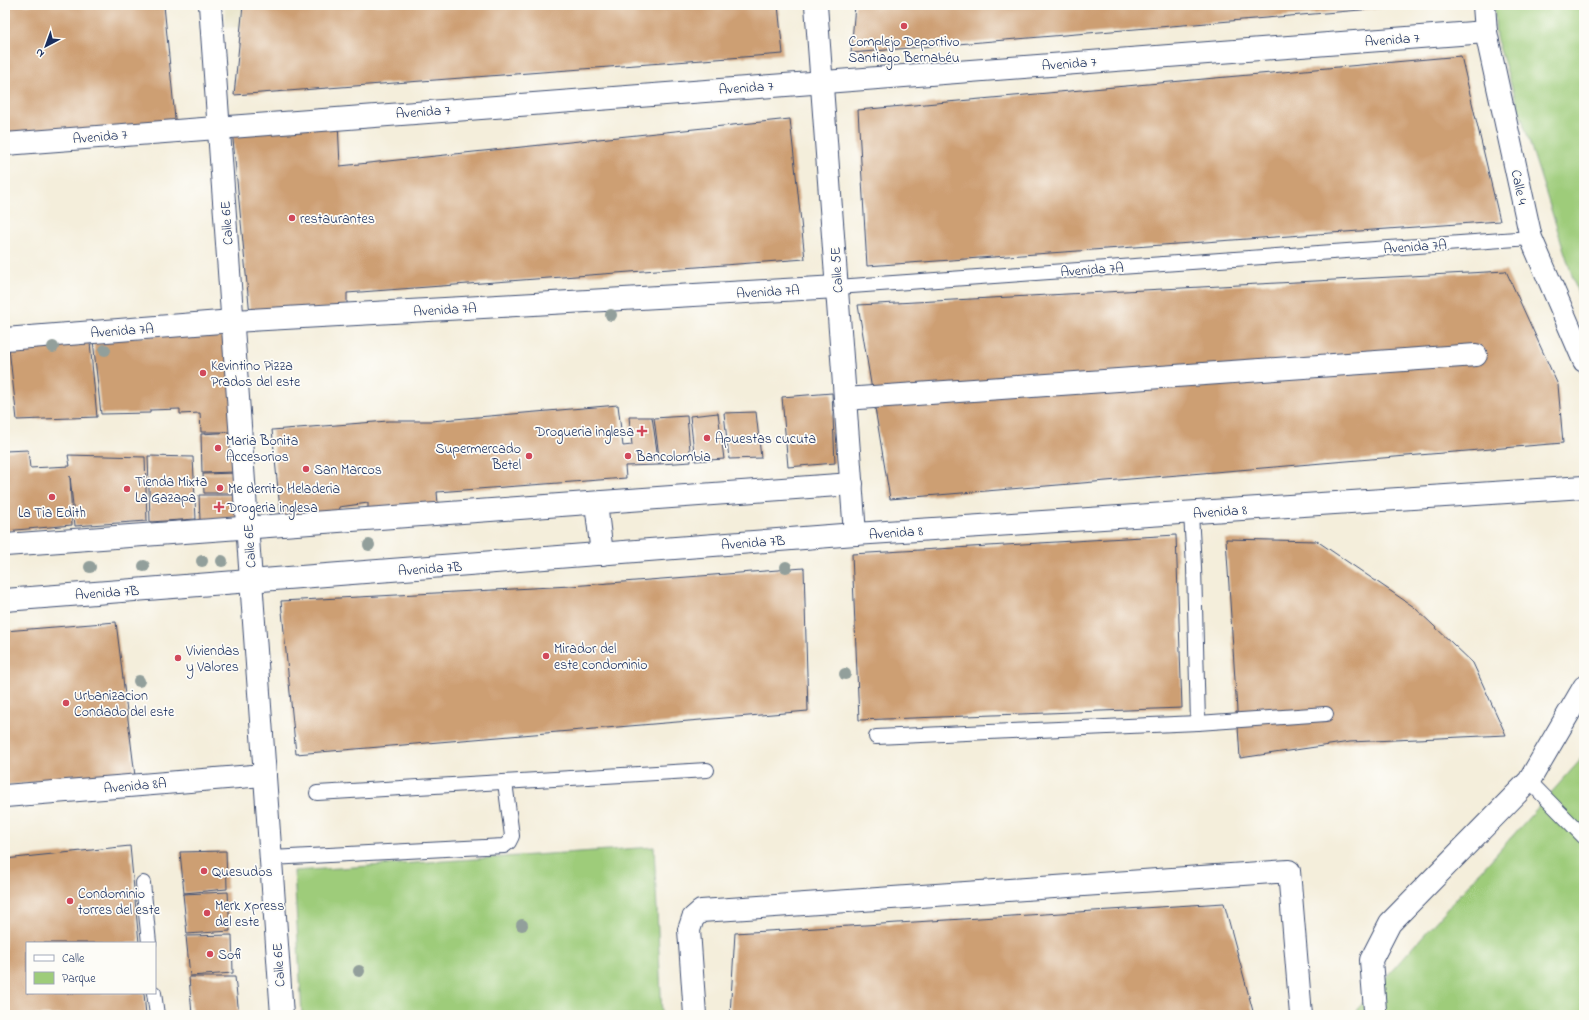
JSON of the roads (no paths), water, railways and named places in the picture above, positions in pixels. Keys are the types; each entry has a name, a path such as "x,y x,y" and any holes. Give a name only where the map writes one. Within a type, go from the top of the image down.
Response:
{"street":[{"name":"Calle 6E","path":"210,5 282,1015"},
{"name":"Calle 5E","path":"816,5 855,534"},
{"name":"Calle 4","path":"1484,5 1486,32 1531,238 1584,361"},
{"name":"Avenida 7","path":"5,144 1486,32"},
{"name":"Avenida 7A","path":"5,339 233,321 837,287"},
{"path":"845,399 1476,355"},
{"path":"5,545 852,484"},
{"name":"Avenida 8","path":"855,534 1584,487"},
{"path":"596,503 602,554"},
{"name":"Avenida 7B","path":"5,600 855,534"},
{"path":"1375,1010 1371,960 1390,923 1530,781 1584,687"},
{"name":"Avenida 8A","path":"5,796 265,775"},
{"path":"695,1015 689,930 693,918 701,911 1288,870 1301,1015"}],"lane":[{"name":"Avenida 7A","path":"837,287 1531,238"},
{"path":"1191,513 1198,723"},
{"path":"876,737 1198,723 1326,714"},
{"path":"317,793 706,770"},
{"path":"1530,781 1584,837"},
{"path":"271,858 504,846 509,842 512,836 505,782"},
{"path":"143,883 149,942"},
{"path":"154,994 157,1015"}],"place":[{"name":"Complejo Deportivo Santiago Bernabéu","path":"904,26"},
{"name":"restaurantes","path":"292,218"},
{"name":"Kevintino Pizza Prados del este","path":"203,373"},
{"name":"Drogueria inglesa","path":"642,431"},
{"name":"Apuestas cucuta","path":"707,438"},
{"name":"Maria Bonita Accesorios","path":"218,448"},
{"name":"Supermercado Betel","path":"529,456"},
{"name":"Bancolombia","path":"628,456"},
{"name":"San Marcos","path":"306,469"},
{"name":"Me derrito Heladeria","path":"220,488"},
{"name":"Tienda Mixta La Gazapa","path":"127,489"},
{"name":"La Tia Edith","path":"52,497"},
{"name":"Drogeria inglesa","path":"219,507"},
{"name":"Mirador del este condominio","path":"546,656"},
{"name":"Viviendas y Valores","path":"178,658"},
{"name":"Urbanizacion Condado del este","path":"66,703"},
{"name":"Quesudos","path":"204,871"},
{"name":"Condominio torres del este","path":"70,901"},
{"name":"Merk Xpress del este","path":"207,913"},
{"name":"Sofi","path":"210,954"}]}
